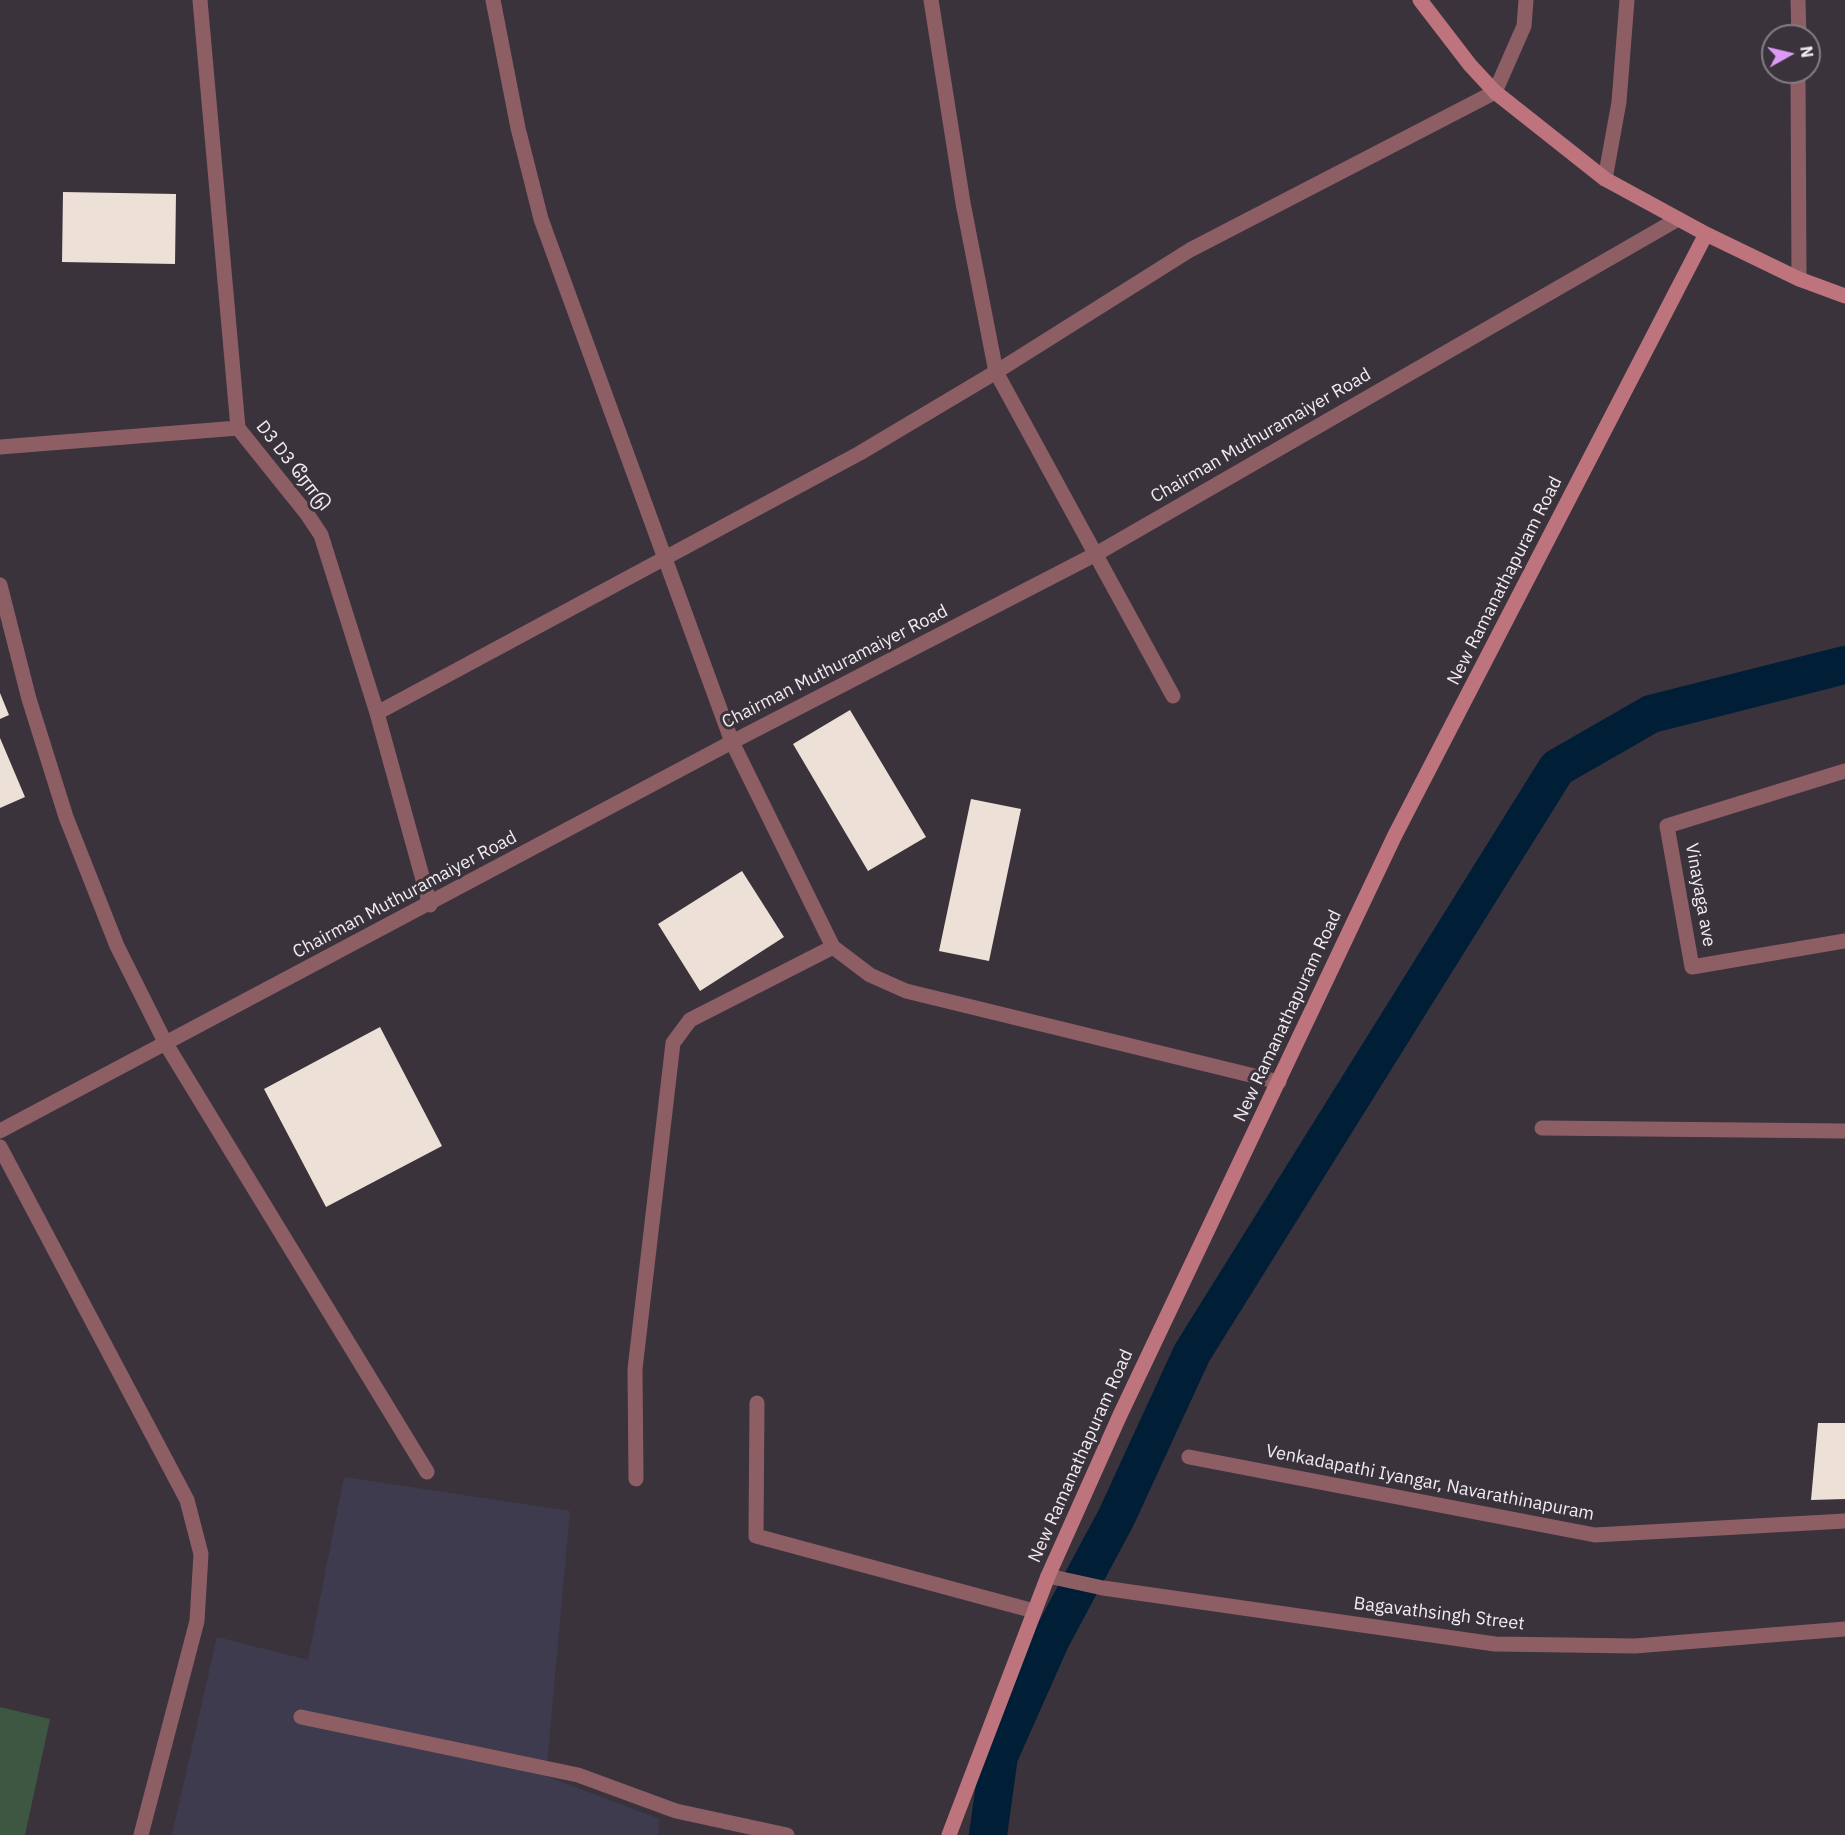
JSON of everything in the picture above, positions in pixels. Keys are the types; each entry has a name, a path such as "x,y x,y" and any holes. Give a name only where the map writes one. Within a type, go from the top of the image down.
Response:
{"main road":[{"path":"1420,0 1470,65 1495,92 1605,179 1706,234 1799,279 1845,296"},
{"name":"New Ramanathapuram Road","path":"949,1835 1048,1576 1120,1415 1395,836 1706,234"}],"street":[{"name":"D3 D3 ரோடு","path":"200,0 238,428 307,514 321,535 377,713 430,905"},
{"path":"493,0 518,128 541,219 732,742 832,947 870,975 906,991 1279,1082"},
{"path":"931,0 963,203 996,372 1173,696"},
{"path":"377,713 860,453 996,372 1190,250 1495,92 1524,26 1526,0"},
{"path":"1605,179 1619,102 1627,0"},
{"path":"1798,0 1799,24"},
{"path":"1798,84 1799,279"},
{"name":"Chairman Muthuramaiyer Road","path":"0,1131 430,905 732,742 1096,554 1678,219"},
{"path":"0,447 238,428"},
{"path":"0,585 29,699 66,817 117,946 166,1044 427,1472"},
{"name":"Vinayaga ave","path":"1845,771 1667,826 1692,967 1845,941"},
{"path":"636,1479 634,1369 673,1043 690,1020 832,947"},
{"path":"1542,1128 1845,1131"},
{"path":"0,1147 187,1500 201,1554 196,1621 141,1835"},
{"path":"757,1403 756,1536 1034,1611"},
{"name":"Venkadapathi Iyangar, Navarathinapuram","path":"1189,1457 1595,1536 1845,1521"},
{"name":"Bagavathsingh Street","path":"1048,1576 1103,1588 1495,1644 1635,1646 1845,1629"},
{"path":"301,1717 578,1775 676,1810 787,1835"}],"shaded area":[{"path":"344,1477 570,1511 546,1776 660,1819 658,1835 172,1835 217,1637 308,1660"}],"green space":[{"path":"0,1707 50,1719 25,1835 0,1835"}],"building":[{"path":"63,192 176,194 175,264 62,262"},
{"path":"0,693 9,715 0,719"},
{"path":"850,710 926,837 868,871 793,744"},
{"path":"0,738 25,797 0,808"},
{"path":"971,799 1021,809 989,961 939,951"},
{"path":"742,871 784,937 700,991 658,924"},
{"path":"380,1027 442,1146 326,1207 264,1089"},
{"path":"1818,1423 1845,1423 1845,1499 1811,1500"}],"waterway":[{"path":"988,1835 999,1756 1051,1639 1116,1518 1192,1353 1557,768 1651,714 1845,665"}]}
